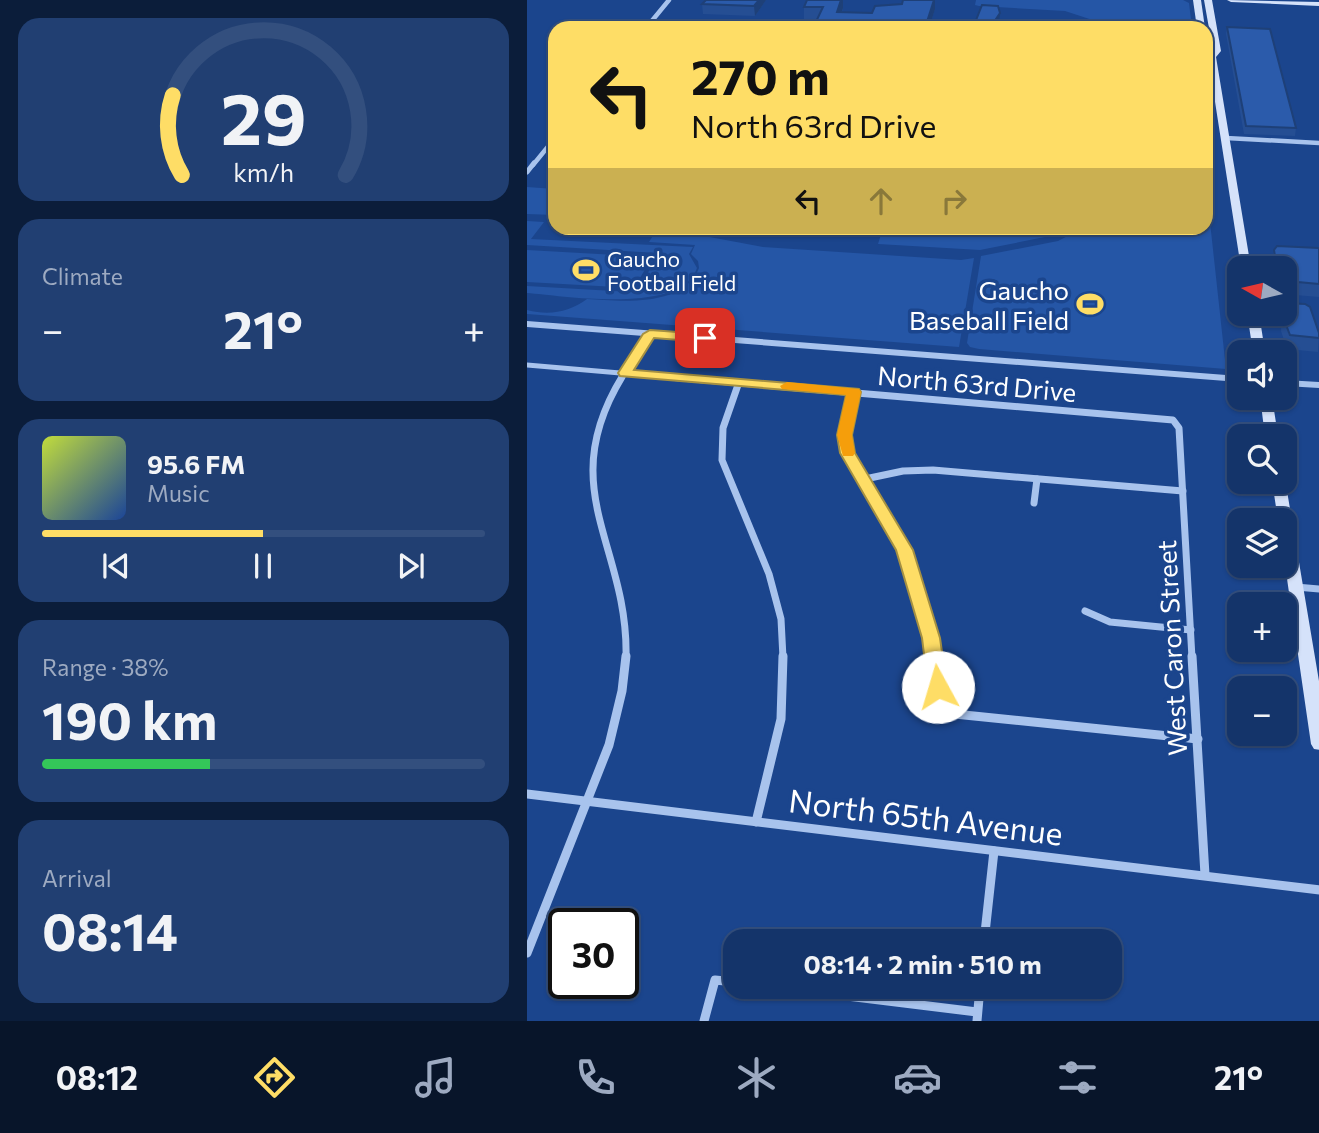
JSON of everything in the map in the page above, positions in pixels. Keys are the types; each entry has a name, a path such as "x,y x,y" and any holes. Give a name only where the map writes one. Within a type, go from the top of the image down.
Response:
{"main road":[{"path":"1197,0 1200,21"},
{"path":"1208,0 1212,21"},
{"path":"1231,0 1319,2"},
{"path":"1312,0 1319,2"},
{"path":"1213,28 1217,51 1213,53"},
{"path":"1213,75 1244,256"},
{"path":"1294,578 1319,744"}],"street":[{"path":"652,21 669,0"},
{"path":"1226,138 1319,143"},
{"path":"527,172 548,146"},
{"path":"527,324 1227,378"},
{"path":"527,953 616,726 626,669 626,635 622,605 593,499 590,470 595,435 604,412 650,334"},
{"name":"North 63rd Drive","path":"527,365 1173,419"},
{"path":"739,382 722,428 722,460 769,574 781,619 783,651 781,719 756,822"},
{"path":"1297,384 1319,385"},
{"path":"854,392 845,435 848,453 904,550 922,600 936,668 935,712 1198,740"},
{"name":"West Caron Street","path":"1173,419 1179,428 1205,875"},
{"path":"865,479 903,471 933,470 1183,491"},
{"path":"1034,503 1037,479"},
{"path":"1295,587 1319,589"},
{"path":"1085,611 1110,622 1191,630"},
{"name":"North 65th Avenue","path":"527,794 1319,890"},
{"path":"985,929 994,851"},
{"path":"704,1021 715,980 723,981"},
{"path":"855,999 977,1017 979,999"}],"shaded area":[{"path":"976,0 1183,0 1189,3 1191,21 1096,21 1065,11 975,5"},
{"path":"527,187 548,188 548,215 527,214"},
{"path":"527,221 544,222 531,239 693,247 689,254 697,268 687,283 669,292 646,297 593,299 527,293 527,286 631,292 638,290 654,262 650,261 634,288 527,282 527,250 652,257 664,258 663,262 678,262 657,253 527,245"},
{"path":"653,235 699,235 763,247 961,260 974,258 959,347 527,314 527,310 559,312 587,299 633,301 665,296 680,290 691,281 699,268 698,261 691,254 695,245 649,242"},
{"path":"881,235 1052,235 980,250 878,244"},
{"path":"1070,235 1211,235 1226,369 970,347 967,343 981,256 1058,241"}],"building":[{"path":"706,0 759,0 754,6 702,4"},
{"path":"807,0 841,0 837,12 872,13 875,6 902,4 903,0 934,0 927,21 816,21 823,7 804,7"},
{"path":"982,5 998,6 1000,13 995,21 976,21"},
{"path":"1227,27 1270,29 1296,128 1246,126"},
{"path":"1277,246 1319,248 1319,284 1298,282 1297,256 1275,256 1274,250"},
{"path":"1297,304 1305,304 1310,307 1319,338 1290,335 1286,326 1297,326"}],"slow traffic":[{"path":"787,386 854,392 847,414 845,435 848,453"}],"place":[{"name":"Gaucho Football Field","path":"586,270"},
{"name":"Gaucho Baseball Field","path":"1090,304"}],"route":[{"path":"705,338 650,334 625,373 854,392 847,414 845,435 848,453 904,550 922,600 938,687"}]}
